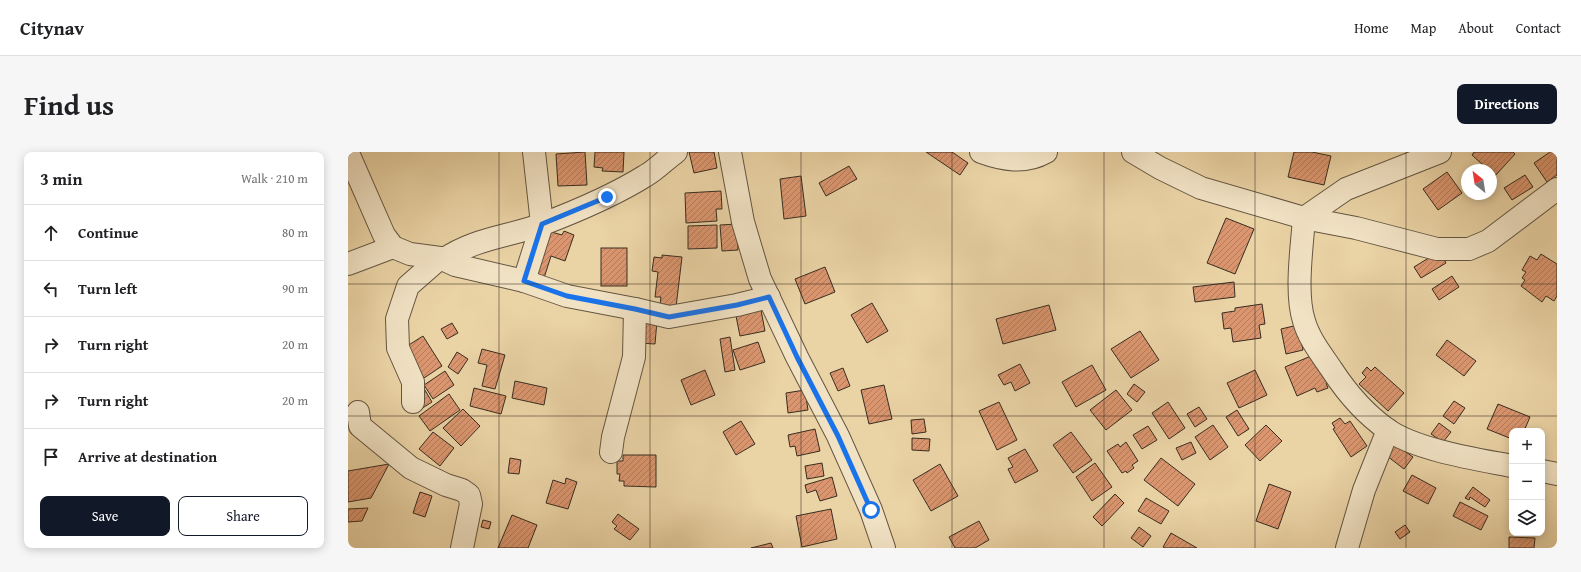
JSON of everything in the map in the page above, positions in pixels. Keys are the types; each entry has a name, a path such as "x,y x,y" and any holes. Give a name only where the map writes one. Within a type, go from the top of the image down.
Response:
{"street":[{"path":"524,281 542,224 534,152"},
{"path":"413,402 413,382 398,348 397,319 408,286 442,259 459,249 490,238 542,224 607,197 645,176 676,152"},
{"path":"730,152 743,222 760,279 797,357 838,436 871,510 884,548"},
{"path":"981,152 1000,159 1034,158 1046,152"},
{"path":"1134,152 1160,168 1201,188 1304,218 1356,228 1437,249 1469,249 1488,241 1557,189"},
{"path":"1304,218 1346,189 1440,152"},
{"path":"348,153 384,235 393,248 410,254 442,259 455,265 524,281 567,296 669,317 737,305 769,297"},
{"path":"1304,218 1301,299 1304,320 1314,344 1338,379 1361,407 1388,430 1434,449 1509,465"},
{"path":"348,264 393,248"},
{"path":"612,452 613,437 634,357 635,309"},
{"path":"358,412 360,426 411,468 446,485 462,490 469,495 471,504 462,548"},
{"path":"1347,548 1364,490 1388,430"},
{"path":"1545,472 1557,474"}],"building":[{"path":"585,152 587,185 558,186 556,154"},
{"path":"595,152 624,152 623,172 602,171 603,168 594,167"},
{"path":"689,152 714,152 717,168 694,173"},
{"path":"926,152 952,152 968,163 960,175"},
{"path":"1294,152 1312,152 1331,156 1324,185 1288,177"},
{"path":"1474,152 1513,152 1515,154 1497,174 1497,164 1482,164 1472,155"},
{"path":"1550,152 1557,152 1557,175 1547,182 1534,163"},
{"path":"849,166 857,179 826,196 819,183"},
{"path":"1447,172 1461,194 1438,210 1423,189"},
{"path":"1525,175 1533,187 1512,200 1504,188"},
{"path":"801,176 806,216 784,219 780,179"},
{"path":"721,191 722,209 716,209 717,221 686,223 685,193"},
{"path":"1226,218 1254,229 1235,274 1207,263"},
{"path":"737,224 738,250 722,251 720,225"},
{"path":"717,225 717,248 688,249 688,226"},
{"path":"548,231 562,235 564,231 574,235 565,261 551,256 544,278 533,274"},
{"path":"601,248 627,248 627,286 601,286"},
{"path":"1440,251 1446,263 1421,278 1414,267"},
{"path":"1541,254 1557,264 1557,296 1554,301 1546,296 1542,302 1521,286 1525,280 1522,278 1526,272 1522,270 1530,256 1537,260"},
{"path":"662,255 682,257 676,307 660,305 661,297 655,297 658,272 652,271 654,257 662,258"},
{"path":"825,267 835,292 805,304 795,279"},
{"path":"1452,276 1459,287 1439,300 1432,289"},
{"path":"1234,282 1235,297 1195,302 1193,287"},
{"path":"872,303 888,331 867,343 851,315"},
{"path":"1262,304 1265,324 1259,325 1261,338 1233,342 1231,328 1224,329 1222,313 1235,311 1235,308"},
{"path":"760,305 765,331 740,336 735,311"},
{"path":"1049,305 1056,330 1003,344 996,319"},
{"path":"641,319 657,321 655,344 639,343"},
{"path":"452,323 458,333 447,339 441,329"},
{"path":"1298,325 1303,350 1286,354 1281,329"},
{"path":"1140,331 1159,360 1131,378 1111,349"},
{"path":"423,336 442,366 424,378 404,348"},
{"path":"730,337 735,370 725,372 720,339"},
{"path":"1447,340 1476,361 1464,376 1436,355"},
{"path":"758,342 765,362 740,370 733,350"},
{"path":"482,349 505,355 495,389 482,386 487,365 478,363"},
{"path":"457,352 468,359 458,374 448,367"},
{"path":"1318,353 1330,381 1326,383 1328,388 1317,392 1315,388 1297,396 1285,367"},
{"path":"1020,364 1030,383 1015,391 1011,382 1004,385 998,375"},
{"path":"1092,365 1106,390 1076,407 1062,382"},
{"path":"1367,367 1371,371 1375,367 1404,393 1388,411 1359,384 1366,377 1362,373"},
{"path":"843,368 850,386 838,391 830,373"},
{"path":"705,370 715,395 691,405 681,380"},
{"path":"1255,370 1267,395 1239,408 1227,383"},
{"path":"445,371 454,385 433,399 424,385"},
{"path":"419,380 432,402 421,409"},
{"path":"515,381 547,388 544,405 512,398"},
{"path":"1134,384 1145,392 1137,402 1127,394"},
{"path":"884,385 892,419 869,424 861,390"},
{"path":"474,388 506,396 501,414 470,406"},
{"path":"805,390 808,410 788,413 786,393"},
{"path":"1116,390 1132,410 1106,430 1090,410"},
{"path":"449,394 460,410 430,431 419,416"},
{"path":"1454,401 1465,408 1454,424 1443,416"},
{"path":"999,402 1017,440 997,450 979,411"},
{"path":"1168,402 1185,428 1169,439 1152,413"},
{"path":"1498,404 1530,417 1525,428 1509,428 1509,438 1487,429"},
{"path":"1199,407 1207,419 1195,427 1187,414"},
{"path":"463,409 480,426 461,446 443,428"},
{"path":"1237,410 1249,429 1238,436 1226,417"},
{"path":"1340,418 1345,424 1350,421 1367,446 1351,457 1333,429 1335,428 1332,423"},
{"path":"924,419 926,432 912,434 911,420"},
{"path":"741,421 755,444 736,455 723,432"},
{"path":"1439,423 1451,432 1443,442 1431,434"},
{"path":"1213,425 1228,447 1210,460 1195,437"},
{"path":"1266,425 1282,441 1260,461 1245,445"},
{"path":"1148,426 1157,440 1142,449 1133,435"},
{"path":"815,429 820,451 797,456 795,446 790,447 788,435"},
{"path":"433,432 454,448 440,466 419,449"},
{"path":"1071,432 1092,460 1073,473 1053,445"},
{"path":"912,438 930,439 929,451 912,450"},
{"path":"1126,442 1138,461 1132,465 1134,468 1127,473 1126,471 1122,473 1107,451 1118,444 1120,447"},
{"path":"1191,442 1196,453 1182,460 1176,448"},
{"path":"1395,444 1413,457 1404,469 1387,456"},
{"path":"1025,449 1038,471 1015,483 1008,469 1013,467 1008,458"},
{"path":"623,455 656,455 656,487 624,486 624,481 619,481 620,474 617,474 617,461 623,461"},
{"path":"510,458 521,460 519,474 508,473"},
{"path":"1161,458 1195,484 1178,506 1144,480"},
{"path":"822,463 824,476 807,479 805,466"},
{"path":"1095,463 1112,487 1092,501 1076,477"},
{"path":"389,464 371,498 348,502 348,471"},
{"path":"940,464 958,496 931,511 913,480"},
{"path":"1412,475 1436,488 1428,504 1403,491"},
{"path":"832,477 837,496 820,501 816,490 807,493 805,485"},
{"path":"566,478 577,482 568,509 546,503 553,480 565,484"},
{"path":"1269,484 1291,492 1278,529 1256,521"},
{"path":"1473,487 1490,500 1485,507 1470,497 1469,500 1465,498"},
{"path":"420,492 432,496 425,517 413,513"},
{"path":"1115,494 1124,503 1102,526 1093,517"},
{"path":"1146,498 1169,511 1161,524 1138,511"},
{"path":"1460,502 1488,516 1481,530 1453,516"},
{"path":"368,508 362,521 348,522 348,509"},
{"path":"831,509 837,539 802,547 796,516"},
{"path":"618,514 639,529 630,540 614,529 617,526 612,522"},
{"path":"512,515 537,525 528,548 498,548"},
{"path":"483,520 491,522 489,529 481,527"},
{"path":"979,521 989,540 975,548 955,548 949,537"},
{"path":"1405,525 1410,532 1400,539 1395,532"},
{"path":"1139,527 1151,536 1143,547 1131,538"},
{"path":"1171,533 1197,548 1163,547"},
{"path":"1509,537 1535,538 1534,548 1509,548"},
{"path":"771,543 773,548 751,548"}],"route":[{"path":"607,197 542,224 524,281 567,296 669,317 737,305 769,297 797,357 838,436 871,510"}]}
